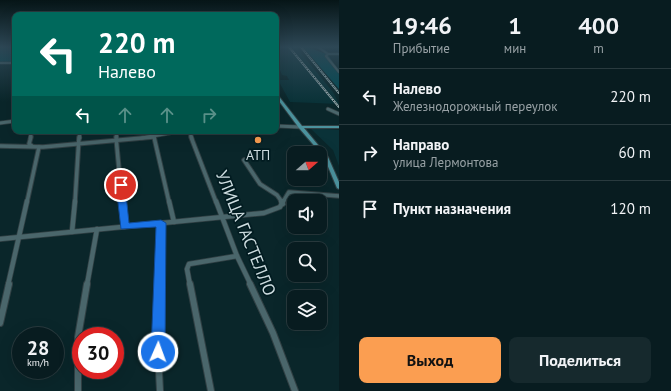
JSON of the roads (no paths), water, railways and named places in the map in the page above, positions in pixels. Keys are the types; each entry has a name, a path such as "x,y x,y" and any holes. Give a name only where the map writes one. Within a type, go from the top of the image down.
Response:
{"main road":[{"path":"279,99 300,127 326,157 339,188"},
{"path":"300,127 339,127"}],"street":[{"path":"328,109 339,114"},
{"path":"0,123 12,121"},
{"path":"279,126 300,127"},
{"path":"31,134 29,144 38,147"},
{"path":"72,232 80,143 79,134"},
{"path":"116,134 124,227"},
{"path":"0,147 38,147 154,137 168,134"},
{"name":"УЛИЦА ГАСТЕЛЛО","path":"191,134 237,256 274,333 295,391"},
{"path":"154,137 174,222"},
{"path":"0,323 20,237 38,147"},
{"path":"244,160 260,184 277,195 283,204"},
{"path":"0,239 264,213 276,210 283,204 290,192 339,196"},
{"path":"160,391 158,352 161,223"},
{"path":"78,391 78,337 97,229"},
{"path":"211,391 195,316 187,269 189,264 194,262 237,256"}],"railway":[{"path":"304,65 339,107"},
{"path":"316,65 339,93"}],"place":[{"name":"АТП","path":"258,140"}]}
